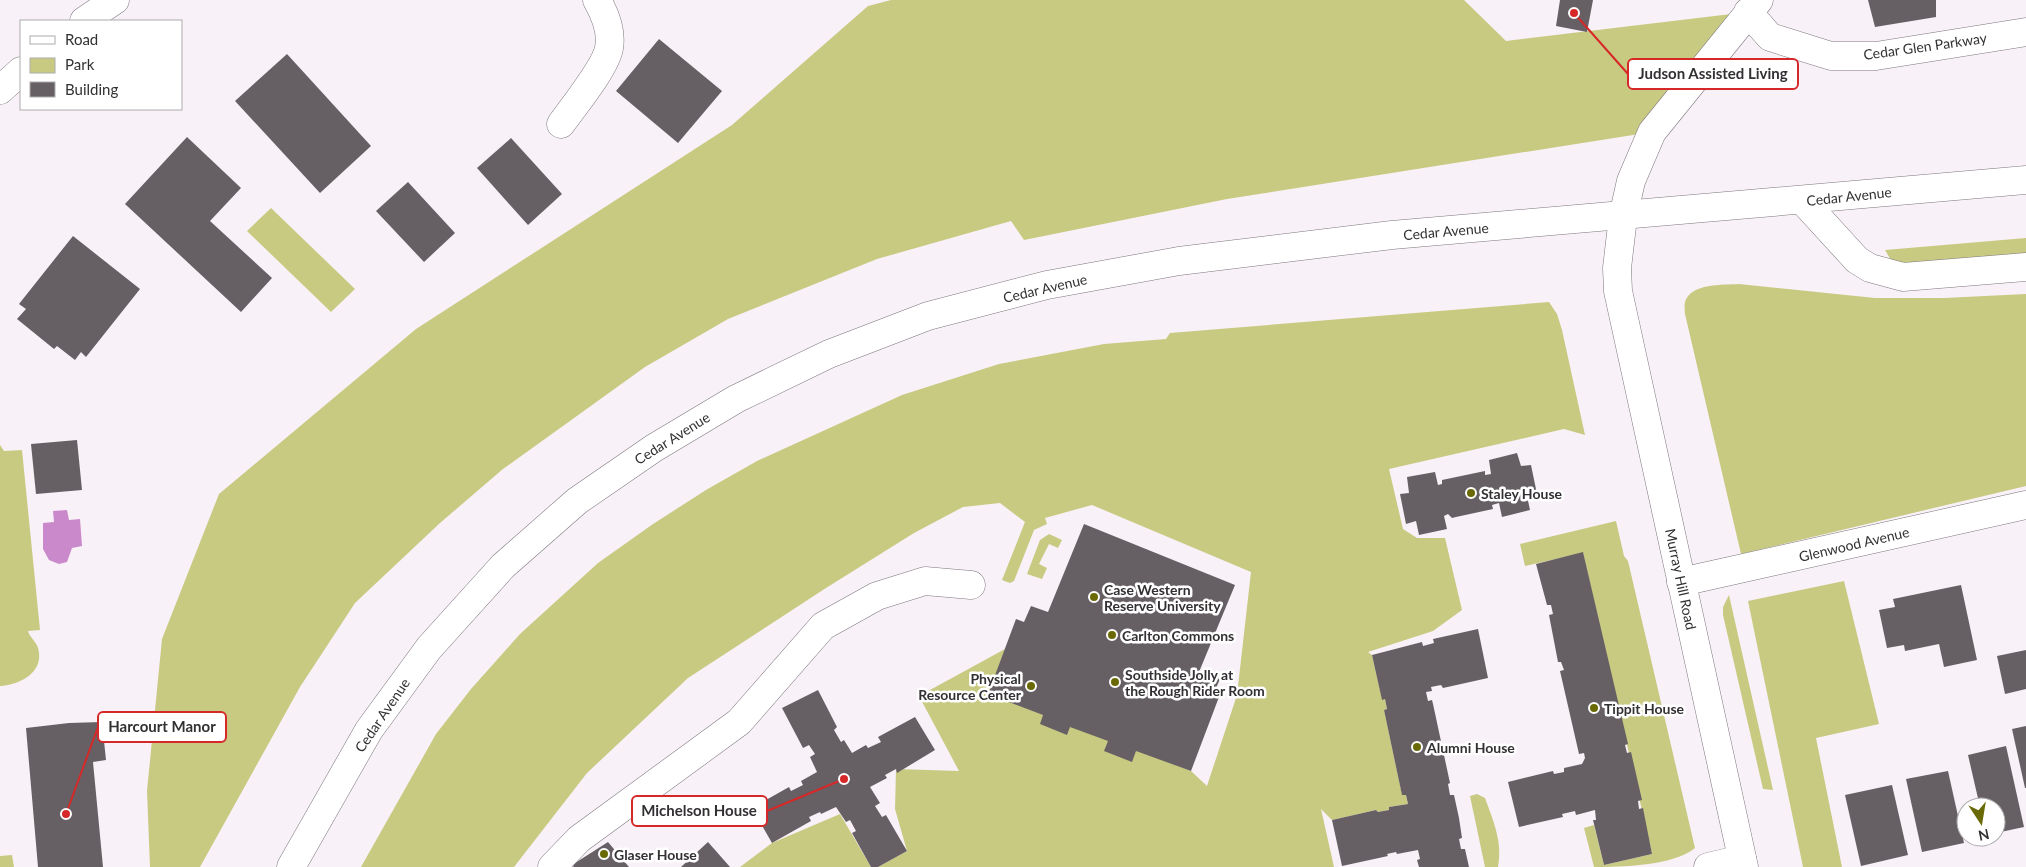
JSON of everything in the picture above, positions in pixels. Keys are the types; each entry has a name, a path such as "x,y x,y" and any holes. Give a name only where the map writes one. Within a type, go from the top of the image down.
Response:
{"main road":[{"path":"85,20 115,0"},
{"path":"561,124 600,68 609,49 608,24 597,0"},
{"name":"Cedar Glen Parkway","path":"1754,6 1770,37 1831,56 1876,56 2026,32"},
{"name":"Murray Hill Road","path":"1743,863 1618,291 1617,268 1622,216 1631,181 1652,132 1754,6"},
{"path":"0,90 20,72"},
{"name":"Cedar Avenue","path":"291,867 369,730 429,648 503,566 577,501 654,448 736,399 829,354 928,316 1047,285 1189,260 1392,235 1803,201 2026,180"},
{"path":"1803,201 1857,260 1870,268 1903,277 2026,267"},
{"name":"Glenwood Avenue","path":"1682,582 2026,505"},
{"path":"552,867 579,838 739,722 823,626 877,596 924,581 971,586"},
{"path":"1708,867 1743,863"}],"green space":[{"path":"891,0 1464,0 1506,41 1748,12 1652,132 1227,199 1024,240 1011,221 877,259 728,319 645,367 503,469 440,523 355,603 300,687 200,867 150,867 147,791 162,639 219,494 416,329 732,125 868,6"},
{"path":"271,208 355,289 331,312 247,231"},
{"path":"2026,238 2026,261 1895,267 1885,250"},
{"path":"1739,284 1875,298 1944,298 2026,294 2026,486 1741,554 1685,314 1685,302 1694,291 1708,286"},
{"path":"1549,302 1557,314 1562,330 1585,435 1564,429 1389,469 1403,529 1417,538 1445,538 1462,610 1433,631 1368,652 1372,655 1382,699 1385,699 1387,709 1384,710 1402,794 1406,795 1408,804 1389,807 1389,810 1378,812 1376,810 1332,820 1321,809 1334,867 878,867 907,851 895,809 896,769 959,771 919,696 1005,649 989,694 1191,771 1207,786 1237,695 1251,572 1092,505 1045,518 1047,524 1034,530 1014,581 1010,583 1002,580 1025,522 1000,503 963,507 914,533 688,678 587,773 514,867 361,867 436,734 471,689 520,634 598,563 653,524 706,490 757,461 902,395 999,364 1104,344 1166,339 1170,333"},
{"path":"0,445 4,451 22,450 40,630 28,631 38,648 38,664 34,670 23,680 0,686"},
{"path":"1616,521 1624,556 1628,561 1695,848 1674,859 1660,862 1632,866 1594,867 1584,828 1594,825 1604,865 1652,854 1583,553 1525,566 1520,544"},
{"path":"1049,534 1062,540 1058,548 1049,544 1039,564 1047,568 1042,579 1027,574 1040,540"},
{"path":"1844,581 1879,724 1816,738 1842,867 1803,867 1748,601"},
{"path":"1729,595 1773,790 1763,789 1723,615 1723,607"},
{"path":"1477,794 1485,798 1494,823 1499,849 1498,867 1485,867 1470,796"},
{"path":"840,814 871,867 740,867 772,843"},
{"path":"12,855 14,867 0,867 0,856"}],"shaded area":[{"path":"67,510 69,520 80,519 82,546 72,548 67,562 59,564 49,560 43,549 43,523 54,522 53,511"}],"building":[{"path":"1560,0 1593,0 1587,32 1556,26"},
{"path":"1868,0 1936,0 1936,17 1875,27"},
{"path":"659,39 722,91 678,143 616,91"},
{"path":"287,54 371,146 320,193 235,101"},
{"path":"187,137 241,188 210,221 272,278 241,312 125,204"},
{"path":"511,138 562,194 528,225 477,168"},
{"path":"408,182 455,233 424,262 376,211"},
{"path":"73,236 140,289 86,357 81,352 75,360 57,346 54,349 17,319 26,309 19,304"},
{"path":"77,440 82,490 36,494 31,444"},
{"name":"Staley House","path":"1517,453 1521,466 1531,465 1537,494 1527,496 1530,510 1502,517 1499,503 1492,505 1493,509 1452,518 1448,514 1444,516 1447,529 1419,535 1416,521 1406,524 1400,494 1409,493 1407,477 1435,472 1438,485 1442,484 1442,480 1485,471 1485,475 1491,474 1489,460"},
{"name":"Carlton Commons","path":"1084,524 1235,585 1199,672 1220,679 1213,695 1219,697 1191,771 1136,751 1132,762 1104,751 1108,741 1070,727 1067,735 1040,724 1043,715 988,694 1016,619 1024,622 1031,606 1048,612"},
{"name":"Tippit House","path":"1583,552 1628,744 1625,745 1627,753 1631,752 1642,800 1638,801 1639,809 1643,808 1652,854 1604,865 1593,820 1596,820 1595,810 1576,815 1575,811 1562,814 1563,817 1519,827 1508,782 1553,771 1554,774 1564,772 1564,768 1582,764 1585,758 1584,753 1579,754 1560,671 1564,670 1561,662 1558,662 1549,615 1553,614 1551,605 1547,605 1536,564"},
{"path":"1961,585 1977,660 1944,667 1939,644 1905,651 1904,645 1887,648 1879,610 1895,607 1893,599"},
{"name":"Alumni House","path":"1478,629 1488,678 1443,688 1441,685 1431,687 1432,691 1426,692 1428,701 1432,700 1433,704 1450,783 1448,784 1450,795 1454,795 1459,818 1462,838 1459,839 1461,849 1465,849 1469,867 1419,867 1417,860 1420,859 1418,850 1397,854 1396,852 1387,854 1388,856 1342,866 1332,820 1376,810 1378,812 1389,810 1389,807 1408,804 1406,795 1402,795 1384,710 1387,709 1385,699 1382,700 1372,655 1422,642 1423,646 1434,643 1433,639"},
{"path":"2026,650 2026,689 2005,694 1997,656"},
{"path":"818,690 837,727 834,730 841,742 844,740 852,753 866,745 868,748 881,742 878,737 915,717 935,750 897,773 896,769 885,775 887,778 870,787 880,803 875,806 882,817 886,815 907,851 878,867 871,867 852,833 856,831 850,820 846,822 836,807 809,817 811,821 772,843 752,808 789,787 791,791 803,785 801,781 817,772 810,757 815,754 809,745 803,748 782,708"},
{"path":"102,722 106,760 93,762 103,867 38,867 26,728 69,723"},
{"path":"2026,726 2026,788 2025,788 2012,729"},
{"path":"2006,746 2024,827 2006,831 2006,797 1978,797 1968,755"},
{"path":"1948,771 1956,807 1956,845 1922,852 1906,779"},
{"path":"1892,785 1908,855 1861,866 1845,795"},
{"name":"Glaser House","path":"608,842 629,867 574,867 572,865"},
{"name":"Glaser House","path":"708,842 730,867 681,867"}],"place":[{"name":"Judson Assisted Living","path":"1574,13"},
{"name":"Staley House","path":"1471,493"},
{"name":"Case Western Reserve University","path":"1094,597"},
{"name":"Carlton Commons","path":"1112,635"},
{"name":"Southside Jolly at the Rough Rider Room","path":"1115,682"},
{"name":"Physical Resource Center","path":"1031,686"},
{"name":"Tippit House","path":"1594,708"},
{"name":"Alumni House","path":"1417,747"},
{"name":"Michelson House","path":"844,779"},
{"name":"Harcourt Manor","path":"66,814"},
{"name":"Glaser House","path":"604,854"}]}
